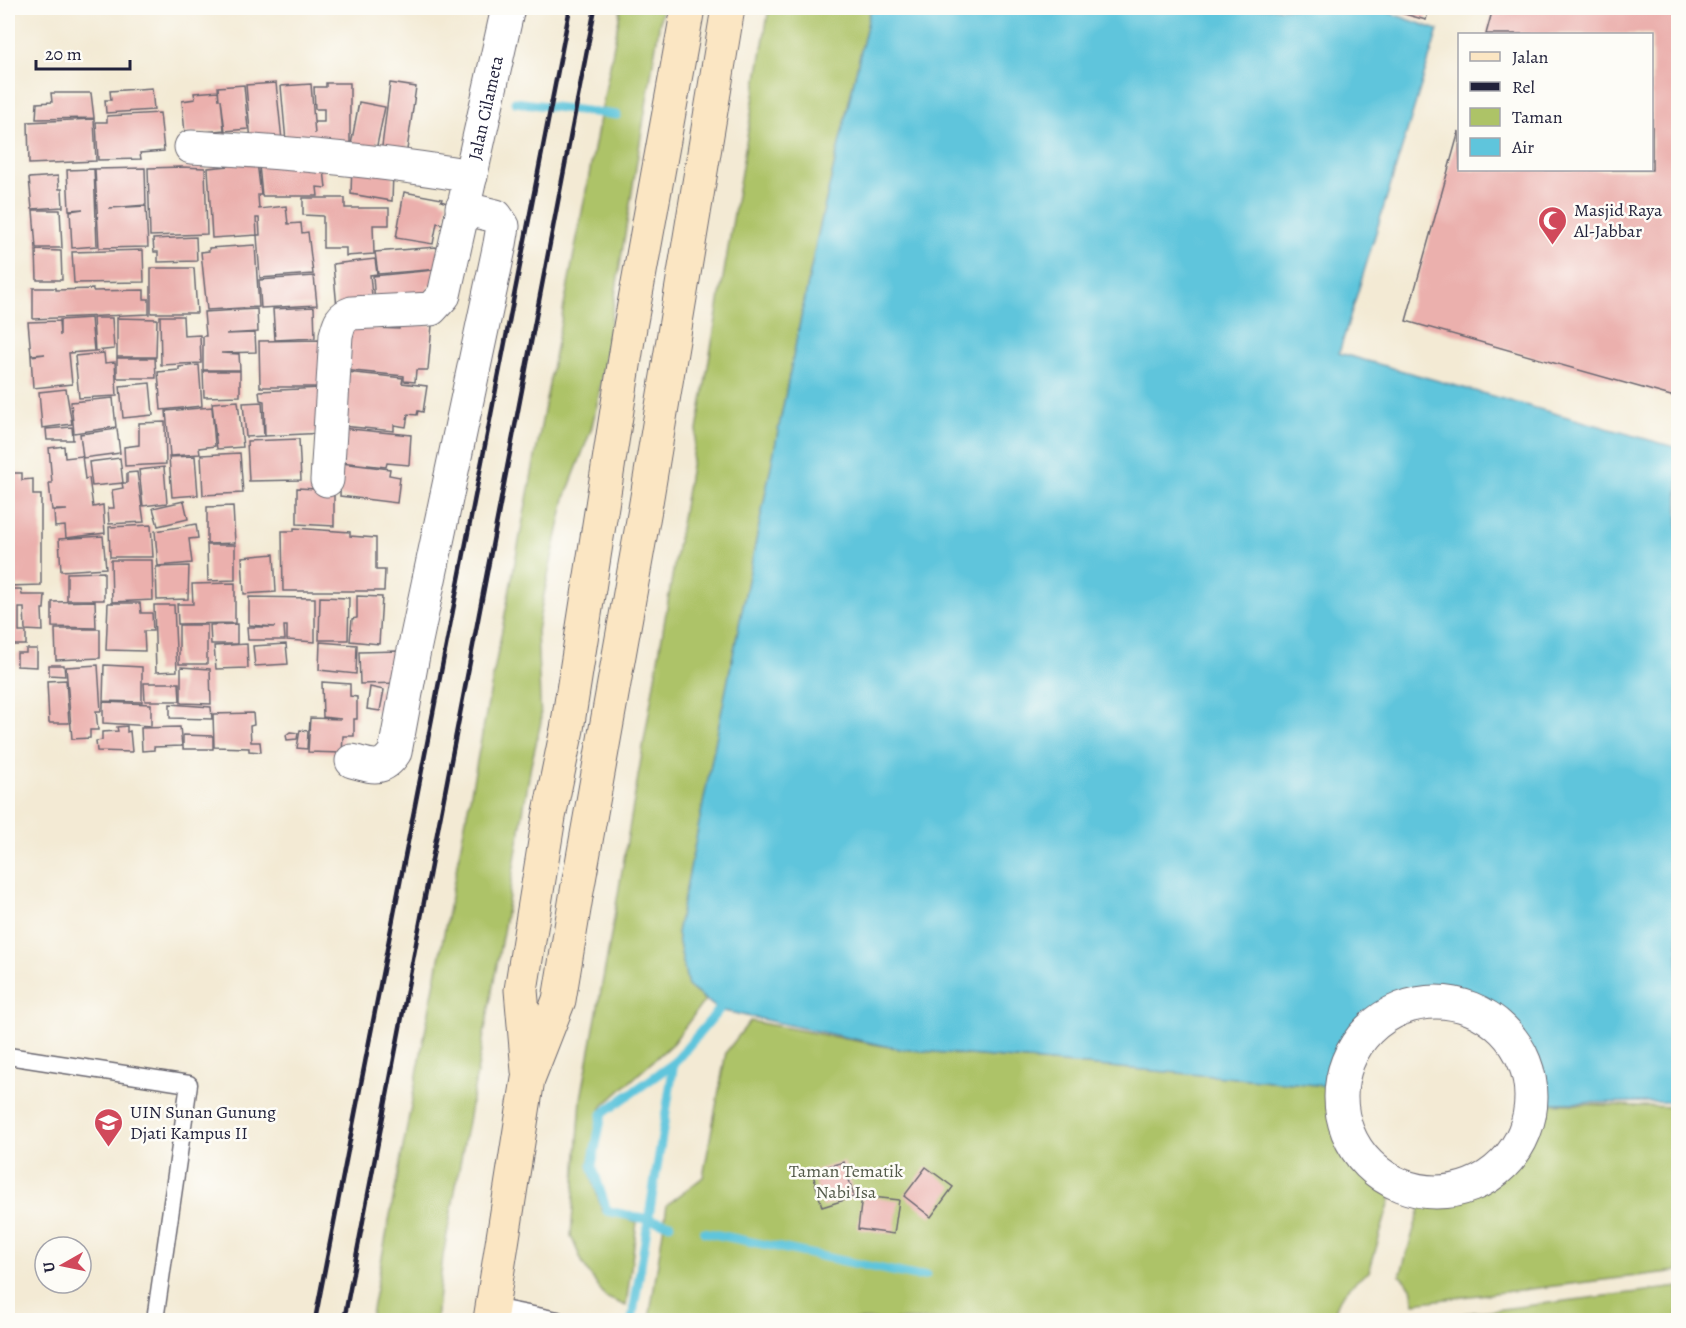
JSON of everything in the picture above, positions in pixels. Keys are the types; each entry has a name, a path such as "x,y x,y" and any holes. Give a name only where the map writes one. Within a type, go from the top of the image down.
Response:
{"street":[{"name":"Jalan Cilameta","path":"327,480 336,335 340,321 345,315 352,313 431,309 444,295 507,8"},
{"path":"528,1079 521,990 549,818 567,729 630,327 687,8"},
{"path":"491,1314 528,1079 559,1000 645,509 728,8"},
{"path":"191,147 273,151 411,166 471,176"},
{"path":"352,761 376,767 388,762 395,752 500,244 503,226 496,216 462,208"},
{"path":"1440,1001 1461,1005 1484,1014 1504,1031 1521,1055 1531,1087 1528,1119 1516,1149 1495,1173 1467,1188 1435,1193 1415,1191 1386,1179 1356,1149 1343,1119 1341,1087 1349,1058 1365,1033 1392,1012 1419,1003 1440,1001"}],"lane":[{"path":"8,1056 189,1084 155,1320"},
{"path":"491,1314 558,1320"}],"green space":[{"path":"621,8 662,8 598,400 591,430 565,498 537,631 541,722 531,765 503,932 443,1256 436,1320 370,1320"},
{"path":"769,8 871,8 816,243 677,933 688,986 705,1000 673,1043 601,1108 588,1165 602,1211 637,1222 626,1306 605,1297 584,1266 571,1236 581,1099"},
{"name":"Taman Tematik Nabi Isa","path":"750,1021 900,1049 1341,1087 1343,1117 1352,1140 1364,1157 1395,1184 1369,1272 1345,1292 1337,1304 1334,1320 649,1320 667,1205 703,1177 726,1052"},
{"path":"1531,1103 1678,1107 1678,1271 1414,1303 1411,1287 1400,1276 1425,1192 1446,1192 1464,1188 1496,1170 1519,1140"},
{"path":"1678,1287 1678,1320 1413,1320"}],"water":[{"path":"871,8 1376,8 1438,30 1339,353 1678,448 1678,1102 1531,1103 1528,1079 1521,1057 1509,1038 1494,1022 1475,1010 1454,1003 1431,1002 1407,1007 1379,1020 1369,1028 1356,1045 1341,1087 900,1049 719,1010 688,986 677,933 816,243"}],"building":[{"path":"1390,8 1429,8 1426,20 1390,10"},
{"name":"Masjid Raya Al-Jabbar","path":"1493,8 1678,8 1678,398 1406,321 1458,135 1458,171 1653,171 1653,33 1486,33"},
{"path":"276,83 282,140 251,142 246,85"},
{"path":"326,83 350,83 350,143 286,142 281,86 311,84 314,122 324,122 324,109 315,109 314,87 326,87"},
{"path":"390,83 416,87 406,157 381,154"},
{"path":"244,85 248,129 225,131 221,99 224,130 185,134 182,101 195,99 194,93 218,91 219,100 218,87"},
{"path":"152,88 154,110 106,113 105,100 111,100 110,91"},
{"path":"51,93 91,93 94,118 36,119 37,103 52,102"},
{"path":"359,102 385,107 375,155 350,150"},
{"path":"160,113 164,151 140,153 141,159 98,160 96,122 107,122 107,116"},
{"path":"94,119 96,161 29,164 28,122"},
{"path":"256,154 261,195 258,195 259,209 286,206 288,224 301,223 302,233 308,232 313,274 260,278 257,235 212,238 208,168 229,166 228,157","holes":["256,218 259,218 260,235 257,235"]},
{"path":"258,154 323,161 326,188 317,187 318,196 262,196"},
{"path":"352,164 393,173 392,201 351,194"},
{"path":"145,168 146,205 109,208 146,206 148,247 99,248 95,169"},
{"path":"148,168 205,168 207,234 150,236"},
{"path":"94,169 97,246 72,248 70,211 83,209 69,210 67,170"},
{"path":"58,176 59,189 62,189 63,207 32,209 29,178"},
{"path":"404,192 442,199 441,201 447,203 443,224 437,223 433,244 396,238"},
{"path":"303,198 345,198 345,208 389,208 389,225 373,225 374,254 346,256 346,248 323,248 323,216 303,215"},
{"path":"33,210 60,210 62,248 36,248"},
{"path":"196,237 197,261 158,262 158,252 154,252 153,239"},
{"path":"255,245 259,307 207,310 201,252 209,251 209,248"},
{"path":"436,247 440,253 439,269 378,274 375,252"},
{"path":"36,250 61,251 62,280 37,280"},
{"path":"143,250 144,282 74,283 72,252"},
{"path":"375,259 377,274 370,275 373,306 337,308 333,264"},
{"path":"151,268 194,268 197,313 151,313"},
{"path":"434,270 435,286 428,286 429,301 375,304 373,276"},
{"path":"314,276 317,305 261,308 259,280"},
{"path":"33,288 93,289 93,291 144,290 144,299 149,299 149,314 33,319"},
{"path":"314,307 315,338 275,340 273,309"},
{"path":"257,309 258,332 226,334 255,333 256,352 221,353 239,354 240,370 203,370 203,336 206,336 204,312"},
{"path":"160,316 183,316 184,336 200,335 201,363 161,365"},
{"path":"91,318 94,351 69,353 72,384 33,388 31,356 45,354 31,355 28,322 59,321 60,336 60,320"},
{"path":"93,318 112,318 114,349 95,351"},
{"path":"117,318 157,319 156,357 117,357"},
{"path":"399,324 432,325 428,370 416,370 415,382 404,381 404,376 343,370 347,327 399,329"},
{"path":"323,340 323,387 260,387 259,341"},
{"path":"104,353 105,363 115,362 117,396 79,398 75,356"},
{"path":"117,358 155,358 156,378 117,378"},
{"path":"199,365 202,406 161,410 158,372"},
{"path":"203,371 240,371 240,396 204,397"},
{"path":"346,372 403,378 402,383 427,386 423,412 418,411 417,415 408,414 406,427 394,425 394,431 342,426"},
{"path":"150,383 153,415 123,418 120,386"},
{"path":"321,388 324,433 265,436 264,401 260,400 259,391"},
{"path":"66,389 72,424 42,428 39,392"},
{"path":"113,398 116,427 74,433 71,402"},
{"path":"238,401 243,447 217,449 212,403"},
{"path":"262,402 264,436 246,437 243,403"},
{"path":"212,407 215,446 199,448 200,454 170,456 166,411"},
{"path":"165,422 166,464 125,466 124,447 139,445 139,423"},
{"path":"72,427 73,440 47,440 46,429"},
{"path":"340,428 411,435 409,465 387,463 386,467 340,462"},
{"path":"117,429 120,453 83,458 80,434"},
{"path":"299,439 301,480 249,481 247,441"},
{"path":"64,446 65,458 82,456 85,479 89,478 93,507 103,505 105,533 66,538 65,526 55,527 54,511 67,510 52,510 49,448"},
{"path":"240,453 243,493 203,495 201,455"},
{"path":"195,456 198,495 172,497 169,457"},
{"path":"120,458 123,483 92,486 89,462"},
{"path":"341,463 390,469 389,475 400,477 397,503 340,496"},
{"path":"164,467 167,503 143,506 139,470"},
{"path":"137,472 144,522 109,524 108,508 114,508 112,490 123,488 122,483 127,483 127,473"},
{"path":"8,473 22,473 22,480 33,479 33,495 41,495 41,585 8,586"},
{"path":"297,488 334,490 334,526 297,524"},
{"path":"184,501 188,519 158,526 153,508"},
{"path":"233,506 235,543 207,544 207,507"},
{"path":"196,524 198,538 189,539 192,563 158,566 155,531"},
{"path":"151,525 153,557 110,557 109,527"},
{"path":"294,528 350,532 350,536 376,538 376,570 385,570 384,591 283,591 282,531 294,531"},
{"path":"103,536 106,568 61,571 59,539"},
{"path":"207,545 235,545 235,580 208,581"},
{"path":"274,554 276,592 244,594 242,557"},
{"path":"111,560 152,560 153,600 112,602"},
{"path":"189,566 188,599 157,600 156,567"},
{"path":"104,572 104,600 67,600 67,573"},
{"path":"235,583 235,623 178,624 177,604 193,604 192,584"},
{"path":"8,589 21,589 22,595 45,595 44,609 42,609 43,631 25,630 24,608 19,608 19,632 26,632 26,645 8,645"},
{"path":"357,596 382,597 379,644 350,641 352,619 357,618"},
{"path":"249,597 315,598 315,642 287,640 287,626 284,626 285,640 248,640 247,627 275,627 249,625"},
{"path":"320,597 349,598 348,640 319,640"},
{"path":"95,601 96,628 52,627 52,602"},
{"path":"108,603 140,603 141,613 152,613 153,631 144,631 145,651 106,650"},
{"path":"154,605 174,605 177,671 156,672"},
{"path":"237,624 237,644 211,644 210,625"},
{"path":"179,625 207,625 207,664 179,664"},
{"path":"55,629 100,629 100,658 56,660"},
{"path":"320,642 357,645 356,674 319,670"},
{"path":"247,644 248,668 216,669 214,646"},
{"path":"286,644 288,664 255,666 253,646"},
{"path":"26,649 37,649 37,667 17,666 17,653 26,653"},
{"path":"399,651 400,683 360,684 359,652"},
{"path":"49,665 64,665 65,676 49,675"},
{"path":"98,665 101,711 96,711 98,730 90,730 90,738 72,739 66,667"},
{"path":"104,665 142,667 142,702 103,701"},
{"path":"181,667 210,669 211,704 181,703"},
{"path":"66,680 69,723 49,723 47,681"},
{"path":"322,682 350,684 350,696 357,697 354,736 343,736 342,753 308,752 310,718 341,719 323,717"},
{"path":"144,683 179,683 180,701 145,701"},
{"path":"370,687 384,690 380,711 367,709"},
{"path":"103,702 151,704 151,726 103,723"},
{"path":"170,704 211,707 212,719 170,718"},
{"path":"253,713 254,725 250,726 251,742 260,742 261,752 249,751 249,748 214,747 213,714"},
{"path":"127,726 127,732 130,731 132,752 97,751 96,741 102,740 102,732 118,731 117,727"},
{"path":"180,727 182,746 154,747 154,750 142,751 141,728"},
{"path":"300,730 308,731 307,749 297,748"},
{"path":"290,732 298,733 297,739 287,740 286,735"},
{"path":"183,735 213,736 213,749 183,749"},
{"path":"844,1162 854,1197 822,1207 812,1171"},
{"path":"926,1167 953,1187 931,1217 904,1196"},
{"path":"862,1196 899,1200 894,1234 858,1229"}],"waterway":[{"path":"515,102 617,115"},
{"path":"632,1320 674,1063 719,1010"},
{"path":"670,1224 607,1211 592,1165 602,1114 674,1063"},
{"path":"704,1232 916,1276 926,1275"}],"railway":[{"path":"315,1320 570,8"},
{"path":"344,1320 595,8"}],"place":[{"name":"Masjid Raya Al-Jabbar","path":"1553,246"},
{"name":"UIN Sunan Gunung Djati Kampus II","path":"109,1148"}]}
